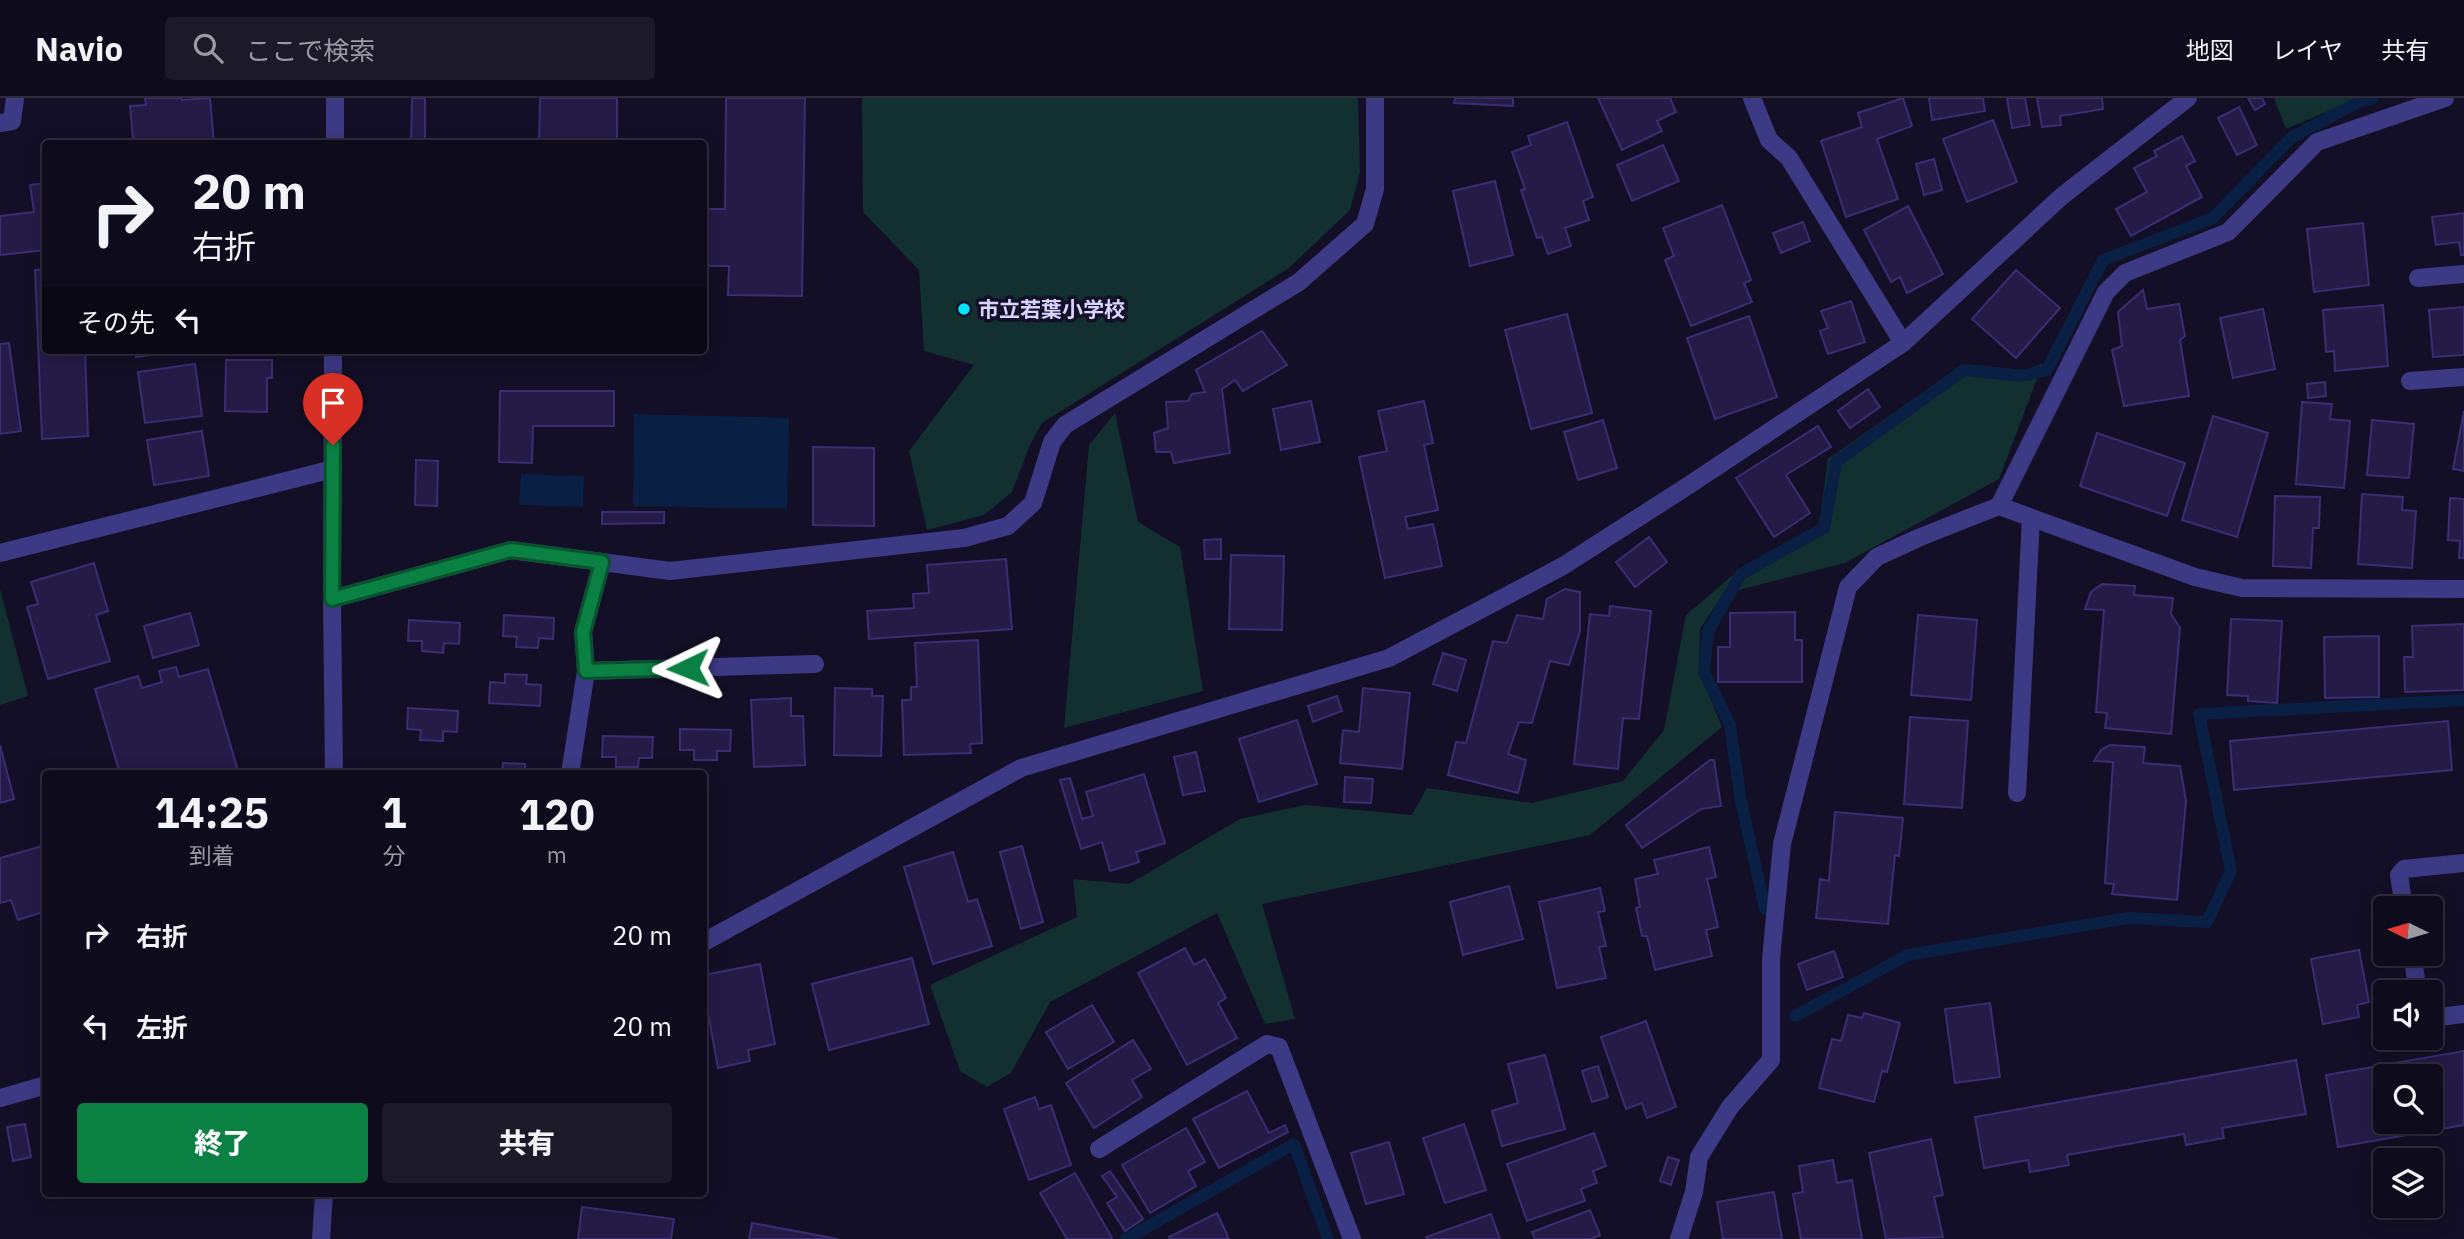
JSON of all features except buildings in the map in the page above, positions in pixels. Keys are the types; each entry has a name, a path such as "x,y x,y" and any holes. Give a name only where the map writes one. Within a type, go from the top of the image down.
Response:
{"street":[{"path":"0,123 12,121 15,98"},
{"path":"335,98 335,140"},
{"path":"332,599 511,550 670,570 964,538 1008,527 1032,503 1052,442 1065,425 1300,282 1365,223 1376,189 1374,98"},
{"path":"1752,98 1769,140 1789,158 1903,343"},
{"path":"707,940 1021,768 1389,658 1563,566 1903,343 2062,196 2188,98"},
{"path":"1998,506 2106,292 2124,273 2228,232 2317,142 2445,98"},
{"path":"2417,278 2464,274"},
{"path":"333,354 334,770"},
{"path":"2410,381 2464,377"},
{"path":"0,553 333,469"},
{"path":"1679,1239 1694,1192 1699,1157 1730,1107 1771,1060 1771,958 1782,845 1848,587 1878,556 1998,506 2194,577 2242,588 2464,589"},
{"path":"2017,793 2031,518"},
{"path":"571,770 586,671 583,632 602,562"},
{"path":"586,671 816,664"},
{"path":"2402,896 2399,875 2404,869 2464,863"},
{"path":"2443,1017 2464,1014"},
{"path":"1100,1149 1267,1044 1279,1047 1352,1239"},
{"path":"0,1098 42,1086"},
{"path":"321,1239 324,1197"}],"green space":[{"path":"862,98 1358,98 1360,172 1350,210 1289,268 1042,423 1029,447 1012,492 984,515 927,530 909,451 974,365 924,351 919,270 863,212"},
{"path":"2274,98 2359,98 2286,129"},
{"path":"2043,363 1999,479 1845,563 1723,594 1700,629 1699,671 1722,727 1590,835 1262,904 1295,1019 1265,1024 1217,913 1050,1002 1011,1073 987,1087 960,1071 930,985 1077,917 1073,879 1129,884 1240,819 1305,805 1412,815 1427,788 1532,803 1623,781 1664,730 1686,615 1740,569 1819,525 1828,459 1963,364 2025,370"},
{"path":"1115,413 1138,522 1180,547 1203,691 1064,728 1089,445"},
{"path":"0,589 28,696 0,705"}],"water":[{"path":"634,414 789,418 787,509 633,506"},
{"path":"521,474 584,476 583,507 519,505"}],"waterway":[{"path":"1765,909 1741,801 1730,725 1704,672 1708,631 1741,574 1824,528 1836,462 1964,370 2021,376 2047,370 2103,260 2213,218 2292,137 2361,101 2373,98"},
{"path":"1795,1016 1908,955 2128,918 2207,922 2231,871 2199,714 2464,700"},
{"path":"1126,1239 1294,1144 1328,1239"}],"place":[{"name":"市立若葉小学校","path":"964,309"}],"route":[{"path":"333,445 332,599 511,550 602,562 583,632 586,671 688,668"}]}
